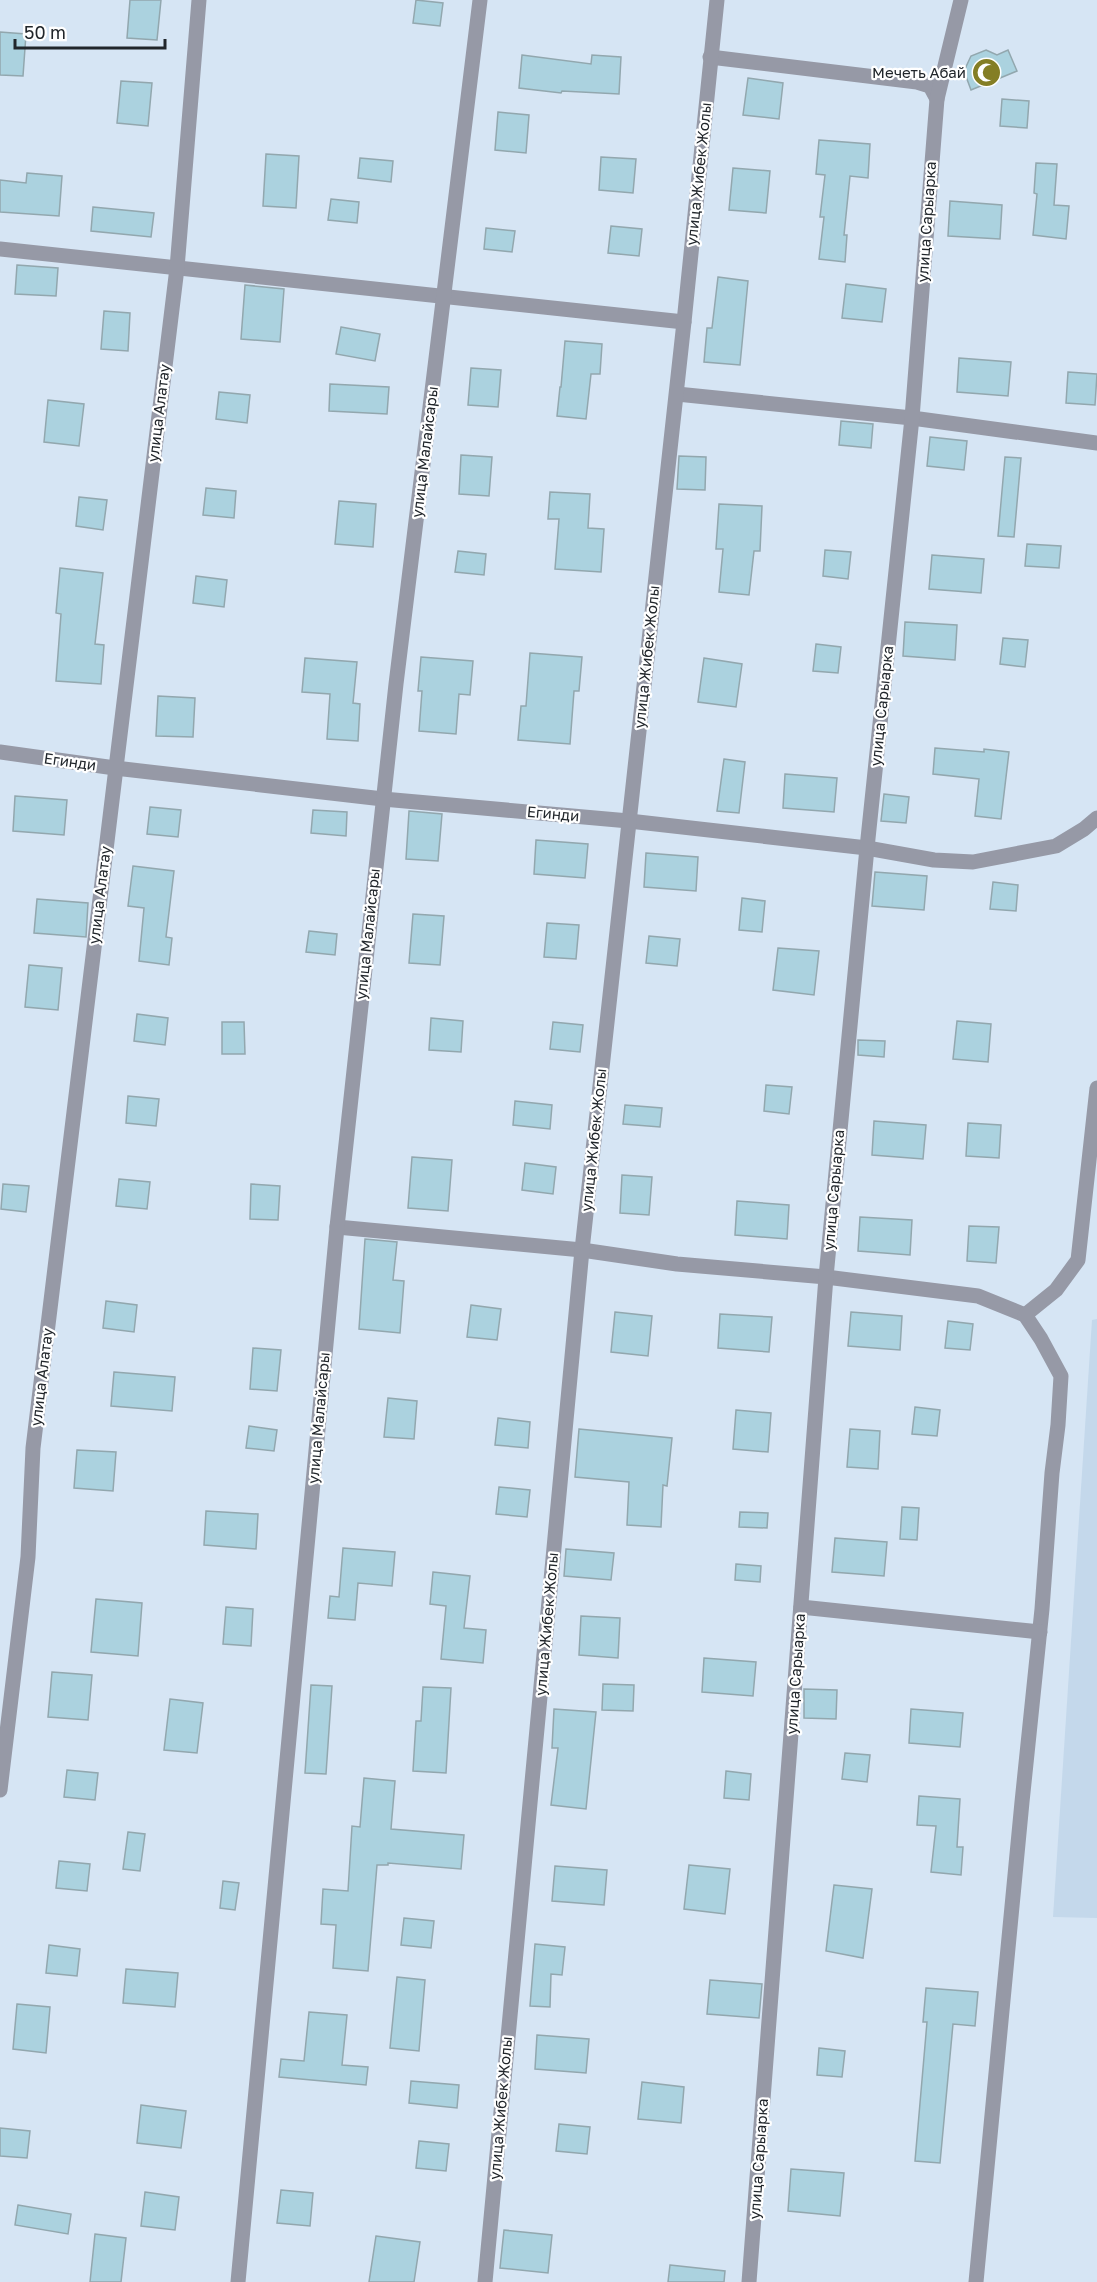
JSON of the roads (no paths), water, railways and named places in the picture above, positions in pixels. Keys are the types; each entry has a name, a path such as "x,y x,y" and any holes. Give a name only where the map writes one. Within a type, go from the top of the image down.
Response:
{"street":[{"name":"улица Алатау","path":"0,1790 28,1557 33,1448 177,268 199,0"},
{"name":"улица Малайсары","path":"237,2282 337,1227 383,799 480,0"},
{"name":"улица Жибек Жолы","path":"484,2282 582,1250 717,0"},
{"name":"улица Сарыарка","path":"749,2282 826,1277 867,848 912,418 937,99 961,0"},
{"path":"710,57 917,82 930,86 937,99"},
{"path":"0,249 684,322"},
{"path":"676,394 912,418 1097,443"},
{"name":"Егинди","path":"0,752 115,768 383,799 629,821 867,848 934,860 972,862 1056,846 1097,818"},
{"path":"1025,1315 1056,1290 1078,1260 1097,1088"},
{"path":"337,1227 582,1250 677,1264 826,1277 978,1296 1025,1315 1061,1376 1040,1632 976,2282"},
{"path":"801,1607 1040,1632"}],"place":[{"name":"Мечеть Абай","path":"987,73"}]}
